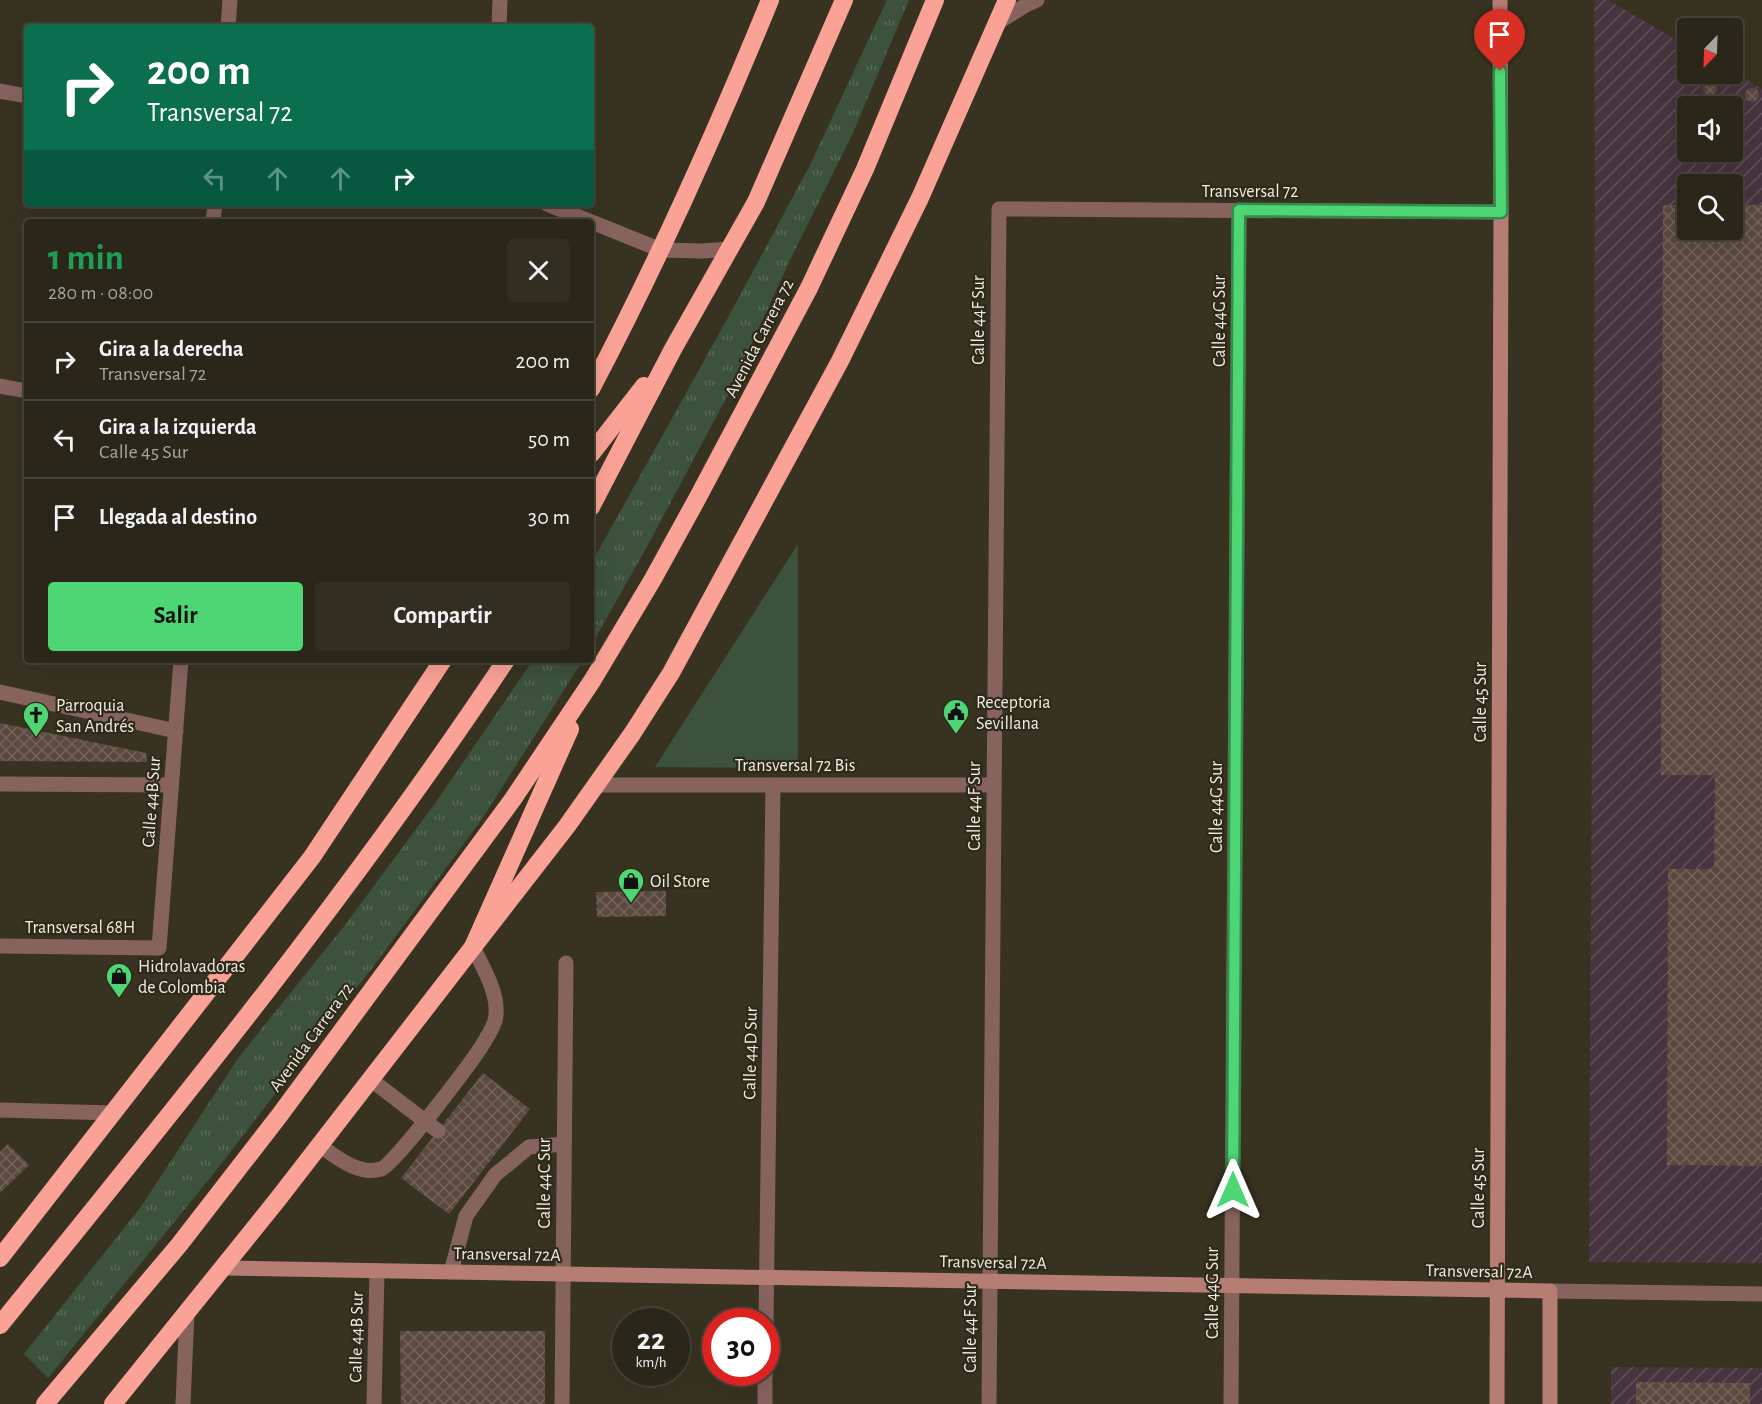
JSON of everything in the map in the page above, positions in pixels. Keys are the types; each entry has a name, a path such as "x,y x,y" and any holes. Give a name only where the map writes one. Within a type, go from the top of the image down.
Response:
{"highway":[{"path":"594,382 661,250 720,122 770,0"},
{"path":"594,501 673,349 756,202 844,0"},
{"name":"Avenida Carrera 72","path":"45,1404 179,1245 279,1116 513,799 592,681 698,499 808,288 865,169 935,0"},
{"path":"473,947 567,826 633,734 671,673 840,361 920,198 1007,0"},
{"path":"594,450 673,349"},
{"path":"0,1258 312,857 440,663"},
{"path":"0,1325 275,980 408,802 504,663"},
{"name":"Avenida Carrera 72","path":"113,1404 223,1268 473,947 592,681"}],"street":[{"path":"228,24 230,0"},
{"path":"499,24 501,0"},
{"path":"997,23 1026,4 1037,0"},
{"name":"Calle 45 Sur","path":"1497,1404 1500,0"},
{"path":"0,91 24,95"},
{"path":"554,207 584,219"},
{"name":"Transversal 72","path":"999,209 1501,212"},
{"name":"Calle 44F Sur","path":"989,1404 999,209"},
{"name":"Calle 44G Sur","path":"1231,1404 1239,210"},
{"path":"594,223 661,250 730,249"},
{"path":"0,386 24,390"},
{"name":"Calle 44B Sur","path":"159,948 181,663"},
{"path":"0,692 176,731"},
{"path":"0,784 171,785"},
{"name":"Transversal 72 Bis","path":"596,785 994,785"},
{"name":"Calle 44D Sur","path":"766,1308 773,785"},
{"name":"Transversal 68H","path":"0,946 159,948"},
{"path":"319,1145 349,1165 364,1169 382,1169 395,1158 425,1121 487,1038 495,1019 495,1000 473,947"},
{"name":"Calle 44C Sur","path":"562,1404 566,963"},
{"path":"370,1079 438,1131"},
{"path":"0,1110 114,1113"},
{"path":"451,1272 466,1216 490,1171 528,1147 564,1144"},
{"name":"Transversal 72A","path":"223,1268 1762,1294"},
{"name":"Calle 44B Sur","path":"374,1404 377,1271"},
{"path":"1550,1292 1550,1404"},
{"path":"183,1404 187,1312"},
{"path":"765,1386 765,1404"}],"shaded area":[{"path":"1594,0 1608,0 1677,40 1677,84 1743,84 1743,78 1762,89 1762,1263 1589,1262"},
{"path":"1611,1367 1762,1368 1762,1404 1611,1404"}],"green space":[{"path":"887,0 909,0 853,133 791,258 730,391 594,641 594,559 809,167"},
{"path":"798,544 798,768 655,767"},
{"path":"531,663 581,663 482,819 379,959 218,1168 48,1378 24,1354 140,1208 239,1057 345,925 436,802"}],"building":[{"path":"1704,84 1717,85 1717,91 1713,95 1707,95 1703,91"},
{"path":"1752,88 1757,90 1759,95 1757,100 1752,102 1747,100 1745,95 1747,90"},
{"path":"1663,205 1677,205 1677,240 1743,240 1743,205 1762,205 1762,1166 1667,1165 1668,869 1714,869 1715,775 1661,775"},
{"name":"Parroquia San Andrés","path":"0,723 146,753 147,762 0,761"},
{"name":"Oil Store","path":"666,891 666,916 597,917 596,892"},
{"path":"483,1073 530,1109 449,1214 401,1178"},
{"path":"8,1144 29,1165 0,1193 0,1152"},
{"path":"400,1331 545,1331 545,1404 401,1404"},
{"path":"1636,1382 1750,1383 1750,1404 1636,1404"}],"place":[{"name":"Receptoria Sevillana","path":"956,735"},
{"name":"Parroquia San Andrés","path":"36,738"},
{"name":"Oil Store","path":"631,904"},
{"name":"Hidrolavadoras de Colombia","path":"119,999"}],"route":[{"path":"1233,1190 1239,210 1501,212 1500,71"}]}
